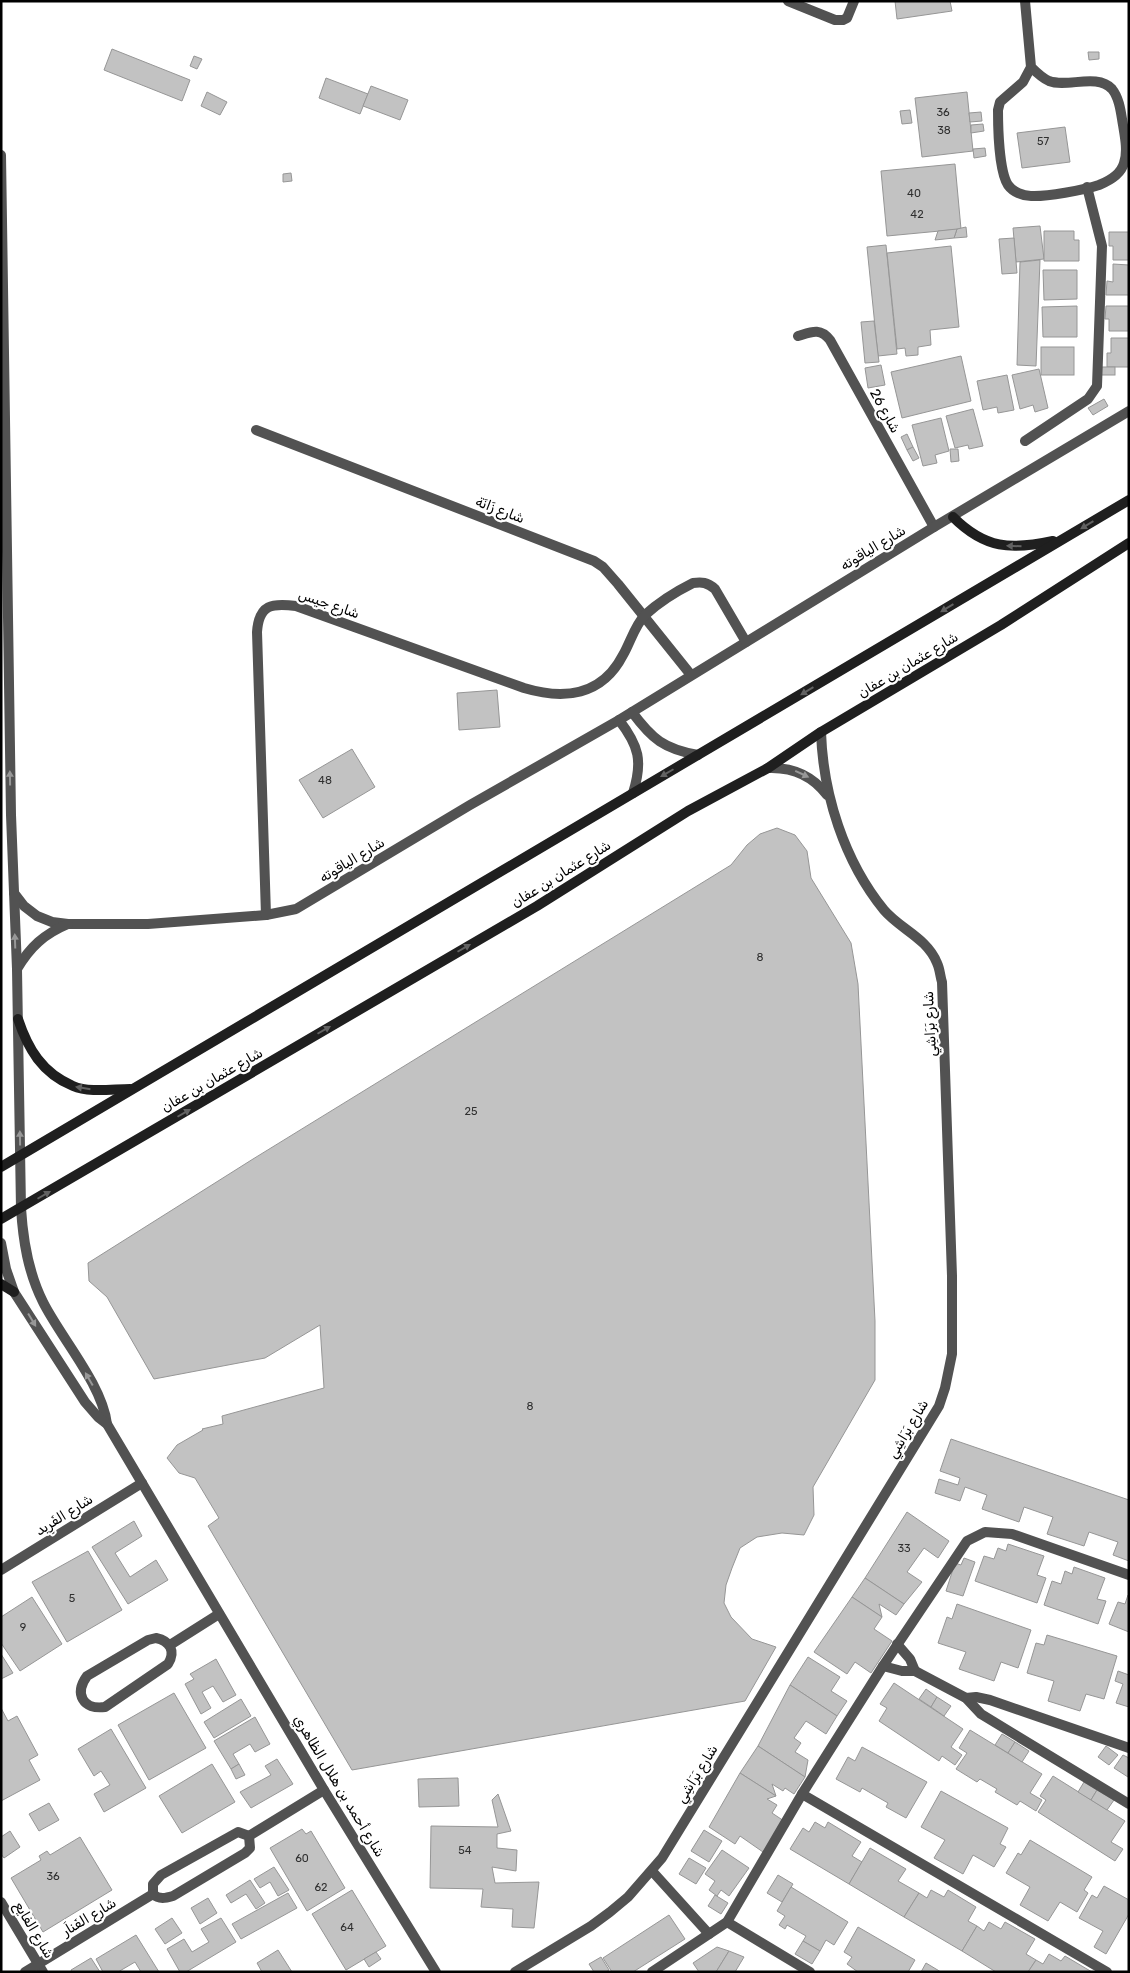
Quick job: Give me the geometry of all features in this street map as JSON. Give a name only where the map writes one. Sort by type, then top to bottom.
[{"type":"main road","points":[[1,1167],[1129,500]]},
{"type":"main road","points":[[953,517],[972,533],[995,544],[1015,547],[1062,540]]},
{"type":"main road","name":"شارع عثمان بن عفان","points":[[1,1219],[537,906],[688,810],[768,768],[821,732],[1001,625],[1129,543]]},
{"type":"main road","points":[[18,1019],[25,1040],[34,1056],[53,1073],[73,1086],[91,1089],[131,1089]]},
{"type":"main road","points":[[1,1284],[14,1292]]},
{"type":"street","points":[[788,1],[828,18],[843,20],[850,13],[854,1]]},
{"type":"street","points":[[1025,1],[1031,67],[1023,82],[1000,102],[998,110],[1003,174],[1012,189],[1029,196],[1042,196],[1098,185],[1109,180],[1119,172],[1124,163],[1125,140],[1119,103],[1114,92],[1109,86],[1100,83],[1059,83],[1049,81],[1031,67]]},
{"type":"street","points":[[1,155],[5,432]]},
{"type":"street","points":[[1025,441],[1088,399],[1097,386],[1102,246],[1087,187]]},
{"type":"street","name":"شارع 26","points":[[798,336],[817,331],[822,332],[830,340],[934,527]]},
{"type":"street","name":"شارع الياقوته","points":[[14,892],[24,906],[37,916],[52,922],[68,924],[148,924],[266,915],[285,912],[306,904],[470,805],[619,720],[934,527],[1129,411]]},
{"type":"street","points":[[1,417],[5,432]]},
{"type":"street","name":"شارع زَانَة","points":[[256,430],[594,561],[611,575],[691,675]]},
{"type":"street","name":"شارع أحمد بن هلال الظاهري","points":[[5,432],[21,1208],[23,1241],[35,1285],[103,1403],[107,1424],[324,1790],[436,1972]]},
{"type":"street","points":[[644,616],[686,587],[693,583],[702,582],[709,584],[715,589],[746,642]]},
{"type":"street","name":"شارع جيس","points":[[266,915],[257,632],[260,614],[267,607],[275,604],[296,606],[524,688],[540,693],[556,694],[572,694],[593,688],[609,675],[622,657],[644,616]]},
{"type":"street","points":[[632,712],[651,736],[664,746],[698,755]]},
{"type":"street","points":[[619,720],[635,744],[639,760],[638,777],[633,793]]},
{"type":"street","name":"شارع بَرَاشِي","points":[[515,1972],[591,1926],[610,1912],[628,1897],[662,1858],[820,1601],[855,1540],[939,1406],[949,1372],[952,1354],[952,1276],[942,982],[937,963],[928,948],[919,938],[898,925],[875,898],[852,859],[829,798],[821,732]]},
{"type":"street","name":"شارع بَرَاشِي","points":[[768,768],[796,771],[809,777],[820,786],[829,798]]},
{"type":"street","name":"شارع الياقوته","points":[[16,969],[38,941],[52,931],[68,924]]},
{"type":"street","name":"شارع أحمد بن هلال الظاهري","points":[[1,1243],[6,1269],[14,1292],[85,1402],[107,1424]]},
{"type":"street","name":"شارع الفَرِيد","points":[[1,1570],[142,1483]]},
{"type":"street","points":[[652,1972],[727,1922],[802,1794],[897,1644],[967,1541],[985,1532],[1012,1534],[1129,1576]]},
{"type":"street","points":[[170,1645],[220,1614]]},
{"type":"street","points":[[156,1638],[164,1640],[170,1645],[172,1658],[168,1664],[105,1707],[96,1708],[88,1706],[82,1699],[80,1691],[82,1683],[87,1676],[148,1640],[156,1638]]},
{"type":"street","points":[[897,1644],[910,1659],[916,1670],[966,1698],[981,1714],[1128,1802]]},
{"type":"street","points":[[883,1666],[902,1671],[916,1670]]},
{"type":"street","points":[[966,1698],[976,1697],[990,1700],[1129,1748]]},
{"type":"street","points":[[249,1836],[324,1790]]},
{"type":"street","points":[[802,1794],[1106,1972]]},
{"type":"street","points":[[238,1832],[249,1836],[250,1848],[245,1853],[173,1896],[157,1898],[154,1894],[153,1884],[161,1875],[231,1834],[238,1832]]},
{"type":"street","points":[[652,1871],[709,1934]]},
{"type":"street","name":"شارع الفَناَر","points":[[25,1972],[41,1968],[154,1894]]},
{"type":"street","name":"شارع الفايع","points":[[1,1902],[41,1968]]},
{"type":"street","points":[[727,1922],[810,1972]]},
{"type":"building","points":[[895,1],[950,1],[952,11],[897,19]]},
{"type":"building","points":[[112,49],[190,80],[182,101],[104,70]]},
{"type":"building","points":[[1088,52],[1099,52],[1099,59],[1089,60]]},
{"type":"building","points":[[194,56],[202,59],[197,69],[190,66]]},
{"type":"building","points":[[326,78],[368,94],[360,114],[319,98]]},
{"type":"building","points":[[371,86],[408,100],[400,120],[363,106]]},
{"type":"building","points":[[207,92],[227,102],[220,115],[201,106]]},
{"type":"building","points":[[967,92],[973,151],[922,157],[915,98]]},
{"type":"building","points":[[910,110],[912,123],[902,124],[900,111]]},
{"type":"building","points":[[981,112],[982,121],[970,122],[969,113]]},
{"type":"building","points":[[983,124],[984,131],[971,133],[971,125]]},
{"type":"building","points":[[1065,127],[1070,162],[1022,168],[1017,133]]},
{"type":"building","points":[[985,148],[986,156],[974,158],[973,149]]},
{"type":"building","points":[[955,164],[961,229],[887,236],[881,171]]},
{"type":"building","points":[[291,173],[292,181],[283,182],[283,174]]},
{"type":"building","points":[[1040,226],[1044,259],[1016,262],[1013,228]]},
{"type":"building","points":[[966,227],[967,237],[954,238],[957,229]]},
{"type":"building","points":[[957,229],[954,238],[935,240],[938,231]]},
{"type":"building","points":[[1044,231],[1074,231],[1074,240],[1079,240],[1079,261],[1044,261]]},
{"type":"building","points":[[1109,232],[1129,232],[1129,260],[1113,260],[1113,246],[1109,246]]},
{"type":"building","points":[[1014,238],[1017,273],[1002,274],[999,239]]},
{"type":"building","points":[[886,245],[897,354],[878,356],[867,247]]},
{"type":"building","points":[[951,246],[959,327],[930,330],[931,345],[918,347],[918,355],[906,356],[905,348],[897,349],[887,253]]},
{"type":"building","points":[[1040,260],[1036,366],[1017,365],[1020,262]]},
{"type":"building","points":[[1113,264],[1129,265],[1129,295],[1106,295],[1107,281],[1113,282]]},
{"type":"building","points":[[1043,270],[1077,270],[1077,299],[1044,300]]},
{"type":"building","points":[[1077,306],[1077,337],[1043,337],[1042,307]]},
{"type":"building","points":[[1106,306],[1129,306],[1129,331],[1109,331],[1109,319],[1105,319]]},
{"type":"building","points":[[874,321],[879,362],[865,363],[861,322]]},
{"type":"building","points":[[1111,338],[1129,338],[1129,367],[1107,367],[1107,353],[1111,353]]},
{"type":"building","points":[[1041,347],[1074,347],[1074,375],[1041,375]]},
{"type":"building","points":[[961,356],[971,401],[902,418],[891,372]]},
{"type":"building","points":[[881,365],[885,385],[868,388],[865,368]]},
{"type":"building","points":[[1101,367],[1115,367],[1115,375],[1101,375]]},
{"type":"building","points":[[1039,369],[1048,408],[1035,412],[1033,405],[1020,409],[1012,375]]},
{"type":"building","points":[[1007,375],[1014,410],[998,413],[997,407],[983,410],[977,381]]},
{"type":"building","points":[[1104,399],[1108,406],[1093,415],[1088,408]]},
{"type":"building","points":[[973,409],[983,446],[969,449],[968,445],[955,448],[946,416]]},
{"type":"building","points":[[941,418],[949,451],[935,455],[937,463],[923,466],[912,425]]},
{"type":"building","points":[[907,434],[913,447],[907,450],[901,437]]},
{"type":"building","points":[[913,447],[919,458],[913,461],[907,450]]},
{"type":"building","points":[[950,449],[958,449],[959,461],[951,462]]},
{"type":"building","points":[[497,690],[500,727],[459,730],[457,693]]},
{"type":"building","points":[[352,749],[375,787],[323,818],[299,780]]},
{"type":"building","points":[[777,828],[795,835],[807,851],[811,878],[851,943],[858,984],[875,1321],[875,1380],[813,1487],[814,1515],[804,1535],[782,1533],[757,1537],[740,1548],[732,1568],[726,1585],[724,1603],[731,1617],[752,1639],[776,1647],[745,1701],[352,1770],[208,1526],[219,1518],[195,1478],[179,1473],[167,1458],[177,1445],[202,1429],[223,1424],[222,1416],[324,1388],[320,1325],[265,1358],[154,1379],[107,1297],[89,1281],[88,1263],[253,1159],[731,865],[747,845],[760,834]]},
{"type":"building","points":[[951,1439],[1129,1500],[1129,1561],[1113,1555],[1118,1542],[1089,1532],[1084,1546],[1047,1534],[1053,1517],[1024,1507],[1019,1522],[982,1509],[987,1495],[965,1487],[960,1501],[935,1493],[939,1479],[958,1485],[960,1478],[940,1471]]},
{"type":"building","points":[[907,1512],[949,1541],[938,1558],[924,1548],[907,1572],[922,1582],[904,1604],[865,1578]]},
{"type":"building","points":[[134,1521],[142,1536],[115,1553],[130,1577],[156,1560],[168,1580],[128,1604],[92,1547]]},
{"type":"building","points":[[1008,1544],[1044,1556],[1037,1575],[1046,1578],[1037,1603],[975,1581],[984,1556],[994,1559],[998,1548],[1006,1551]]},
{"type":"building","points":[[88,1551],[122,1610],[67,1642],[32,1582]]},
{"type":"building","points":[[964,1558],[975,1562],[963,1596],[946,1591],[955,1563],[961,1565]]},
{"type":"building","points":[[1074,1567],[1105,1578],[1097,1599],[1106,1601],[1098,1624],[1044,1605],[1052,1581],[1061,1584],[1065,1571],[1072,1574]]},
{"type":"building","points":[[865,1578],[904,1604],[896,1615],[879,1604],[882,1617],[852,1597]]},
{"type":"building","points":[[1128,1595],[1129,1632],[1109,1624],[1118,1602],[1125,1604]]},
{"type":"building","points":[[32,1597],[62,1644],[20,1671],[1,1643],[1,1617]]},
{"type":"building","points":[[852,1597],[882,1617],[874,1629],[892,1641],[871,1673],[855,1662],[847,1674],[814,1652]]},
{"type":"building","points":[[957,1604],[1031,1630],[1018,1668],[1001,1662],[994,1681],[959,1669],[966,1652],[938,1643],[947,1617],[952,1619]]},
{"type":"building","points":[[1047,1635],[1117,1656],[1104,1699],[1086,1694],[1080,1711],[1048,1701],[1054,1681],[1027,1673],[1036,1643],[1044,1645]]},
{"type":"building","points":[[1,1654],[13,1673],[1,1679]]},
{"type":"building","points":[[808,1657],[840,1677],[831,1691],[847,1701],[837,1716],[790,1685]]},
{"type":"building","points":[[216,1659],[236,1695],[223,1702],[213,1686],[202,1692],[211,1708],[201,1714],[185,1684],[194,1679],[190,1674]]},
{"type":"building","points":[[1118,1671],[1129,1675],[1129,1707],[1116,1703],[1123,1684],[1115,1681]]},
{"type":"building","points":[[894,1683],[963,1729],[951,1747],[962,1755],[955,1765],[942,1756],[939,1761],[879,1721],[887,1708],[880,1704]]},
{"type":"building","points":[[790,1685],[837,1716],[826,1734],[806,1721],[794,1738],[801,1743],[795,1752],[808,1760],[805,1777],[758,1746]]},
{"type":"building","points":[[926,1689],[937,1697],[931,1707],[919,1699]]},
{"type":"building","points":[[174,1693],[206,1748],[149,1780],[118,1725]]},
{"type":"building","points":[[937,1697],[951,1706],[944,1716],[931,1707]]},
{"type":"building","points":[[241,1699],[251,1716],[214,1738],[204,1722]]},
{"type":"building","points":[[1,1708],[8,1721],[17,1716],[38,1755],[29,1760],[40,1780],[1,1801]]},
{"type":"building","points":[[255,1717],[270,1744],[255,1752],[250,1744],[233,1754],[239,1764],[231,1769],[214,1741]]},
{"type":"building","points":[[111,1729],[146,1788],[104,1812],[94,1794],[110,1785],[101,1771],[94,1776],[78,1749]]},
{"type":"building","points":[[970,1730],[1042,1774],[1030,1793],[1042,1800],[1036,1811],[1020,1801],[1017,1805],[995,1792],[997,1789],[980,1779],[977,1782],[956,1769],[967,1753],[959,1748]]},
{"type":"building","points":[[1002,1734],[1015,1742],[1008,1753],[995,1745]]},
{"type":"building","points":[[1015,1742],[1029,1751],[1022,1762],[1008,1753]]},
{"type":"building","points":[[758,1746],[805,1777],[794,1794],[785,1788],[783,1791],[772,1784],[776,1796],[740,1773]]},
{"type":"building","points":[[1106,1746],[1118,1755],[1109,1765],[1098,1757]]},
{"type":"building","points":[[862,1747],[927,1782],[906,1818],[886,1807],[888,1803],[862,1788],[860,1792],[836,1779],[848,1757],[855,1761]]},
{"type":"building","points":[[1123,1755],[1129,1758],[1128,1777],[1114,1768]]},
{"type":"building","points":[[277,1759],[293,1784],[251,1808],[240,1792],[271,1775],[265,1766]]},
{"type":"building","points":[[212,1764],[235,1802],[182,1833],[159,1796]]},
{"type":"building","points":[[239,1764],[245,1775],[236,1779],[231,1769]]},
{"type":"building","points":[[740,1773],[776,1796],[767,1799],[777,1805],[772,1813],[784,1821],[763,1852],[740,1836],[735,1844],[709,1827]]},
{"type":"building","points":[[1053,1776],[1125,1821],[1111,1842],[1123,1849],[1115,1861],[1038,1812],[1046,1800],[1040,1796]]},
{"type":"building","points":[[458,1778],[459,1806],[419,1807],[418,1779]]},
{"type":"building","points":[[1084,1782],[1097,1790],[1091,1800],[1078,1792]]},
{"type":"building","points":[[1097,1790],[1114,1800],[1107,1810],[1091,1800]]},
{"type":"building","points":[[941,1791],[1008,1828],[1000,1844],[1006,1847],[994,1867],[973,1855],[963,1874],[934,1858],[945,1840],[921,1827]]},
{"type":"building","points":[[498,1794],[511,1831],[497,1834],[497,1848],[517,1850],[516,1871],[492,1867],[495,1883],[539,1882],[534,1928],[512,1927],[513,1909],[481,1907],[483,1889],[430,1888],[431,1826],[498,1827],[492,1800]]},
{"type":"building","points":[[49,1803],[59,1820],[39,1831],[29,1814]]},
{"type":"building","points":[[815,1822],[825,1828],[828,1822],[861,1842],[852,1856],[862,1862],[849,1884],[790,1849],[803,1828],[809,1832]]},
{"type":"building","points":[[302,1829],[306,1834],[311,1831],[345,1888],[307,1911],[270,1848]]},
{"type":"building","points":[[704,1830],[722,1841],[709,1862],[691,1851]]},
{"type":"building","points":[[10,1831],[20,1847],[4,1858],[1,1854],[1,1837]]},
{"type":"building","points":[[80,1837],[112,1890],[43,1932],[11,1878],[41,1860],[39,1856],[47,1851],[50,1855]]},
{"type":"building","points":[[1030,1840],[1092,1877],[1084,1890],[1088,1893],[1077,1912],[1060,1902],[1048,1921],[1020,1905],[1030,1887],[1006,1873],[1018,1853],[1021,1855]]},
{"type":"building","points":[[870,1848],[906,1869],[898,1881],[919,1893],[904,1917],[849,1884]]},
{"type":"building","points":[[722,1850],[749,1868],[729,1896],[721,1890],[717,1896],[709,1890],[715,1881],[705,1874]]},
{"type":"building","points":[[689,1858],[706,1868],[696,1884],[679,1874]]},
{"type":"building","points":[[274,1867],[289,1890],[278,1896],[270,1882],[260,1888],[254,1879]]},
{"type":"building","points":[[778,1875],[793,1884],[782,1902],[767,1893]]},
{"type":"building","points":[[250,1880],[265,1903],[256,1909],[246,1894],[231,1903],[226,1895]]},
{"type":"building","points":[[1104,1886],[1129,1900],[1129,1914],[1106,1954],[1094,1947],[1103,1931],[1079,1918],[1092,1895],[1097,1898]]},
{"type":"building","points":[[791,1887],[848,1922],[834,1945],[826,1940],[820,1951],[803,1941],[806,1936],[787,1925],[785,1929],[779,1925],[785,1916],[777,1911]]},
{"type":"building","points":[[352,1890],[386,1946],[346,1970],[312,1914]]},
{"type":"building","points":[[931,1890],[944,1897],[948,1890],[976,1907],[968,1921],[977,1926],[962,1951],[904,1917],[919,1893],[927,1898]]},
{"type":"building","points":[[288,1893],[297,1908],[241,1939],[232,1924]]},
{"type":"building","points":[[715,1895],[728,1903],[721,1914],[708,1906]]},
{"type":"building","points":[[208,1898],[217,1913],[200,1924],[191,1908]]},
{"type":"building","points":[[669,1915],[685,1939],[633,1972],[612,1972],[603,1958]]},
{"type":"building","points":[[172,1918],[182,1933],[165,1944],[155,1929]]},
{"type":"building","points":[[221,1918],[236,1942],[186,1972],[180,1972],[167,1949],[184,1939],[192,1952],[209,1942],[201,1929]]},
{"type":"building","points":[[989,1922],[1001,1929],[1005,1922],[1035,1939],[1026,1954],[1036,1960],[1028,1972],[996,1972],[962,1951],[977,1926],[984,1931]]},
{"type":"building","points":[[858,1927],[915,1960],[908,1972],[858,1972],[847,1964],[852,1957],[844,1952]]},
{"type":"building","points":[[136,1935],[159,1972],[141,1972],[135,1962],[118,1972],[103,1972],[96,1959]]},
{"type":"building","points":[[803,1941],[820,1951],[812,1964],[795,1954]]},
{"type":"building","points":[[717,1947],[729,1951],[716,1972],[699,1972],[693,1963]]},
{"type":"building","points":[[278,1950],[292,1972],[262,1972],[257,1963]]},
{"type":"building","points":[[729,1951],[744,1957],[735,1972],[716,1972]]},
{"type":"building","points":[[376,1952],[381,1959],[369,1967],[364,1959]]},
{"type":"building","points":[[1049,1954],[1061,1961],[1065,1956],[1092,1972],[1028,1972],[1036,1960],[1043,1964]]},
{"type":"building","points":[[601,1957],[609,1970],[606,1972],[594,1972],[589,1964]]},
{"type":"building","points":[[91,1958],[100,1972],[72,1972],[71,1970]]},
{"type":"building","points":[[926,1963],[941,1972],[921,1972]]}]
